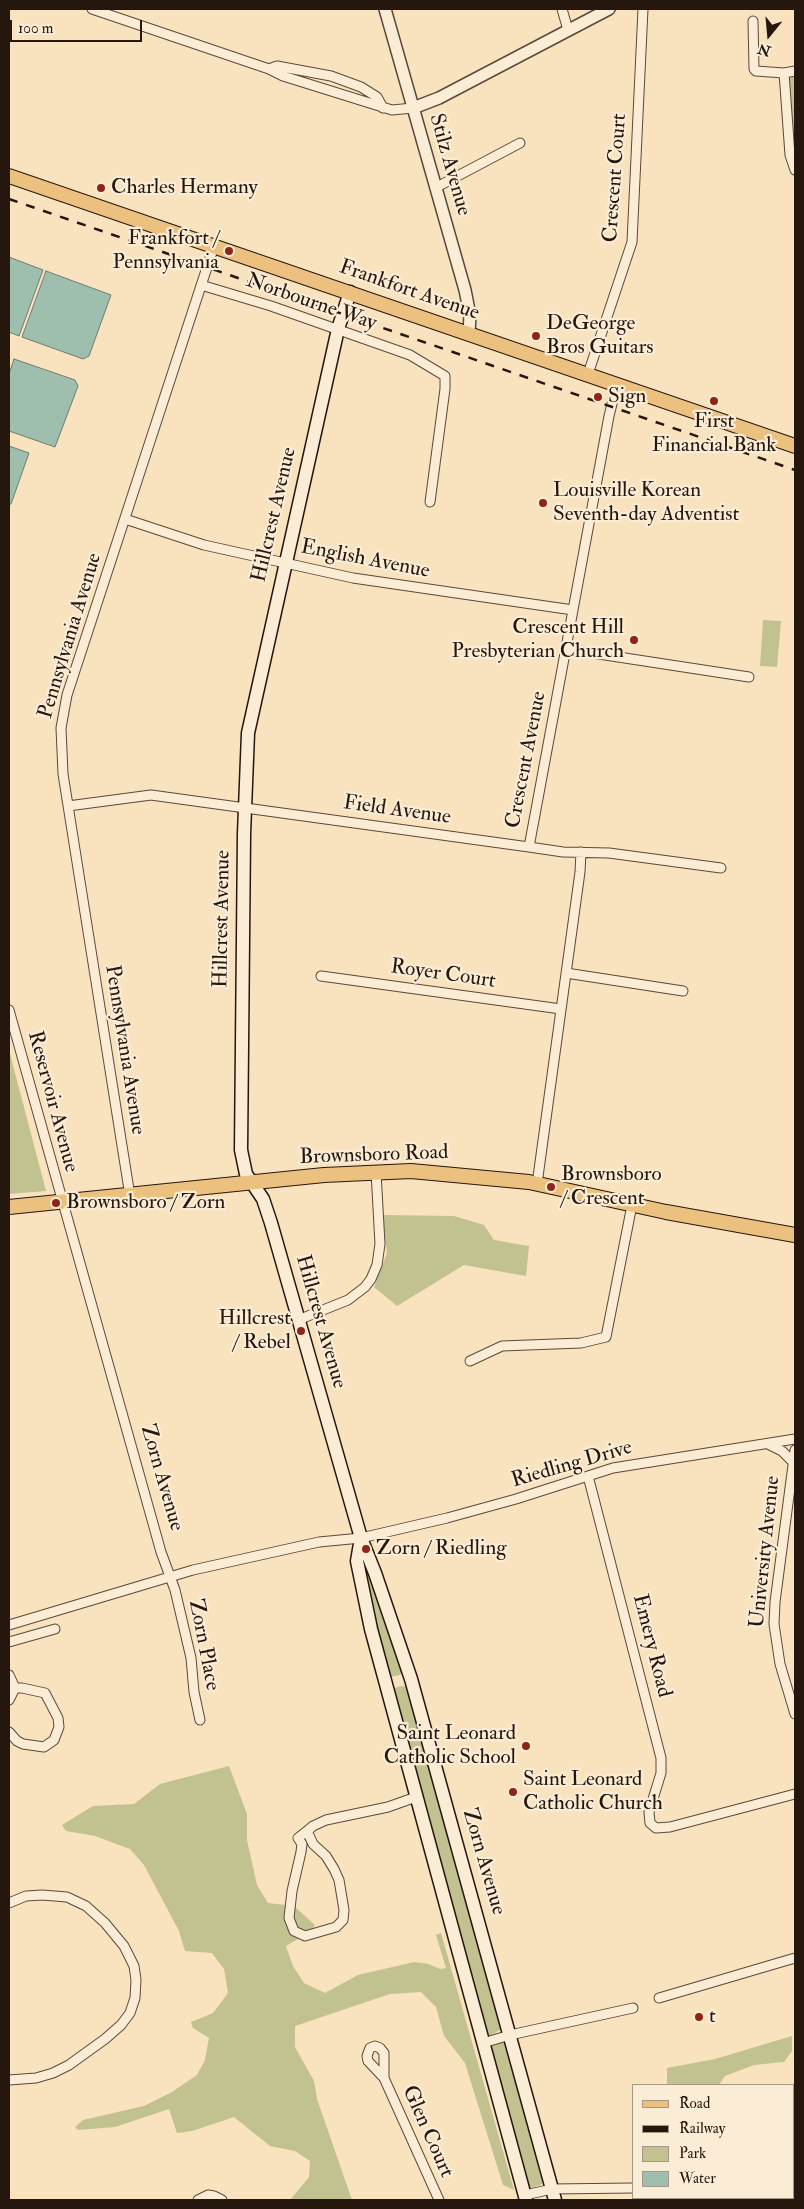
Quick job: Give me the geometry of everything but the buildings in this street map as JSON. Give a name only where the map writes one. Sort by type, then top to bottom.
[{"type":"main road","name":"Frankfort Avenue","points":[[9,176],[795,446]]},
{"type":"main road","name":"Hillcrest Avenue","points":[[350,292],[338,329],[249,725],[245,766],[241,1150],[243,1165],[262,1199],[271,1223],[361,1538]]},
{"type":"main road","name":"Brownsboro Road","points":[[9,1207],[376,1172],[434,1172],[537,1184],[632,1205],[795,1236]]},
{"type":"main road","points":[[361,1538],[357,1561],[371,1629],[526,2198]]},
{"type":"main road","name":"Zorn Avenue","points":[[361,1538],[376,1573],[411,1679],[553,2194]]},
{"type":"street","points":[[92,9],[270,69],[283,76],[392,110],[414,108],[439,98],[609,9]]},
{"type":"street","name":"Stilz Avenue","points":[[385,9],[470,310],[469,333]]},
{"type":"street","points":[[562,9],[568,30]]},
{"type":"street","name":"Crescent Court","points":[[588,374],[632,242],[642,9]]},
{"type":"street","points":[[753,20],[754,69],[756,71],[784,73],[795,70]]},
{"type":"street","points":[[270,69],[277,66],[331,76],[361,87],[377,97],[383,108]]},
{"type":"street","points":[[784,73],[790,155],[795,170]]},
{"type":"street","points":[[436,188],[520,143]]},
{"type":"street","name":"Pennsylvania Avenue","points":[[130,1196],[60,748],[64,709],[214,246]]},
{"type":"street","name":"Norbourne Way","points":[[201,285],[338,329],[410,355],[441,372],[446,378],[430,502]]},
{"type":"street","name":"Crescent Avenue","points":[[529,848],[609,416],[617,384]]},
{"type":"street","name":"English Avenue","points":[[125,519],[204,545],[379,583],[573,610]]},
{"type":"street","points":[[566,650],[749,677]]},
{"type":"street","name":"Field Avenue","points":[[68,806],[151,795],[529,848],[609,853],[721,868]]},
{"type":"street","points":[[537,1184],[580,872],[581,852]]},
{"type":"street","points":[[566,973],[683,991]]},
{"type":"street","name":"Royer Court","points":[[321,976],[561,1009]]},
{"type":"street","name":"Reservoir Avenue","points":[[9,1010],[63,1202]]},
{"type":"street","points":[[298,1320],[348,1300],[365,1287],[371,1279],[377,1265],[380,1244],[376,1172]]},
{"type":"street","name":"Zorn Avenue","points":[[63,1202],[168,1577]]},
{"type":"street","points":[[470,1361],[502,1346],[581,1343],[606,1337],[632,1205]]},
{"type":"street","name":"Riedling Drive","points":[[361,1538],[447,1518],[621,1466],[795,1438]]},
{"type":"street","points":[[767,1444],[782,1451],[793,1462]]},
{"type":"street","name":"University Avenue","points":[[795,1450],[774,1624],[780,1664],[795,1714]]},
{"type":"street","name":"Emery Road","points":[[588,1476],[661,1758],[661,1773],[648,1818],[652,1825],[661,1828],[670,1827],[795,1794]]},
{"type":"street","points":[[9,1624],[168,1577],[319,1542],[361,1538]]},
{"type":"street","name":"Zorn Place","points":[[168,1577],[175,1590],[188,1645],[194,1692],[200,1720]]},
{"type":"street","points":[[9,1642],[56,1629]]},
{"type":"street","points":[[9,1675],[16,1688]]},
{"type":"street","points":[[9,1700],[16,1688]]},
{"type":"street","points":[[9,1732],[17,1741],[24,1744],[44,1746],[54,1740],[59,1727],[58,1718],[45,1694],[16,1688]]},
{"type":"street","points":[[307,1831],[313,1844],[326,1856],[334,1869],[339,1880],[344,1910],[343,1920],[336,1928],[305,1936],[294,1931],[289,1918],[292,1892],[302,1844],[298,1838],[307,1831],[326,1820],[388,1807],[416,1797]]},
{"type":"street","points":[[9,1903],[26,1896],[42,1895],[68,1897],[86,1906],[124,1946],[134,1966],[136,1980],[135,1998],[130,2012],[121,2025],[105,2040],[70,2065],[53,2073],[36,2078],[9,2080]]},
{"type":"street","points":[[660,1998],[795,1958]]},
{"type":"street","points":[[483,2043],[510,2035],[633,2008]]},
{"type":"street","name":"Glen Court","points":[[384,2078],[439,2200]]},
{"type":"street","points":[[526,2198],[632,2188]]},
{"type":"street","points":[[198,2200],[208,2195],[222,2200]]},
{"type":"green space","points":[[795,71],[795,162],[784,73]]},
{"type":"green space","points":[[763,620],[781,621],[777,667],[760,666]]},
{"type":"green space","points":[[9,1050],[46,1191],[9,1194]]},
{"type":"green space","points":[[382,1215],[454,1216],[484,1225],[494,1240],[529,1246],[526,1276],[464,1265],[397,1306],[374,1287],[387,1253]]},
{"type":"green space","points":[[362,1556],[364,1557],[403,1671],[400,1675],[390,1677],[374,1623]]},
{"type":"green space","points":[[401,1686],[408,1687],[502,2029],[491,2035],[487,2035],[393,1692],[395,1688]]},
{"type":"green space","points":[[229,1766],[247,1814],[247,1840],[257,1885],[268,1903],[294,1906],[315,1925],[310,1932],[286,1946],[293,1966],[304,1983],[325,1993],[358,1975],[414,1962],[428,1964],[440,1969],[446,1968],[436,1935],[441,1933],[514,2190],[503,2185],[465,2063],[444,2036],[436,2007],[421,1992],[390,1994],[295,2026],[295,2047],[314,2081],[317,2099],[352,2200],[290,2200],[309,2177],[310,2161],[295,2151],[270,2146],[234,2117],[192,2131],[177,2133],[169,2109],[115,2127],[78,2130],[75,2127],[83,2120],[144,2106],[172,2092],[197,2075],[205,2060],[209,2038],[193,2028],[191,2022],[213,2013],[228,1993],[224,1969],[212,1953],[185,1951],[179,1931],[144,1865],[130,1849],[95,1836],[66,1831],[62,1825],[93,1806],[134,1804],[160,1784]]},
{"type":"green space","points":[[792,2036],[792,2051],[784,2062],[754,2065],[725,2076],[720,2084],[667,2084],[667,2068],[715,2059]]},
{"type":"green space","points":[[501,2042],[507,2045],[544,2180],[541,2185],[530,2188],[528,2187],[491,2048],[492,2045]]},
{"type":"water","points":[[9,257],[43,270],[19,336],[9,332]]},
{"type":"water","points":[[46,271],[111,295],[89,356],[83,359],[22,337]]},
{"type":"water","points":[[14,359],[75,380],[78,386],[55,447],[9,431],[9,374]]},
{"type":"water","points":[[9,446],[29,453],[11,504],[9,505]]},
{"type":"railway","points":[[9,199],[795,470]]},
{"type":"place","name":"Charles Hermany","points":[[101,188]]},
{"type":"place","name":"Frankfort / Pennsylvania","points":[[229,251]]},
{"type":"place","name":"DeGeorge Bros Guitars","points":[[536,336]]},
{"type":"place","name":"Sign","points":[[598,397]]},
{"type":"place","name":"First Financial Bank","points":[[714,401]]},
{"type":"place","name":"Louisville Korean Seventh-day Adventist","points":[[543,503]]},
{"type":"place","name":"Crescent Hill Presbyterian Church","points":[[634,640]]},
{"type":"place","name":"Brownsboro / Crescent","points":[[551,1187]]},
{"type":"place","name":"Brownsboro / Zorn","points":[[56,1203]]},
{"type":"place","name":"Hillcrest / Rebel","points":[[301,1331]]},
{"type":"place","name":"Zorn / Riedling","points":[[366,1549]]},
{"type":"place","name":"Saint Leonard Catholic School","points":[[526,1746]]},
{"type":"place","name":"Saint Leonard Catholic Church","points":[[513,1792]]},
{"type":"place","name":"t","points":[[699,2017]]}]
